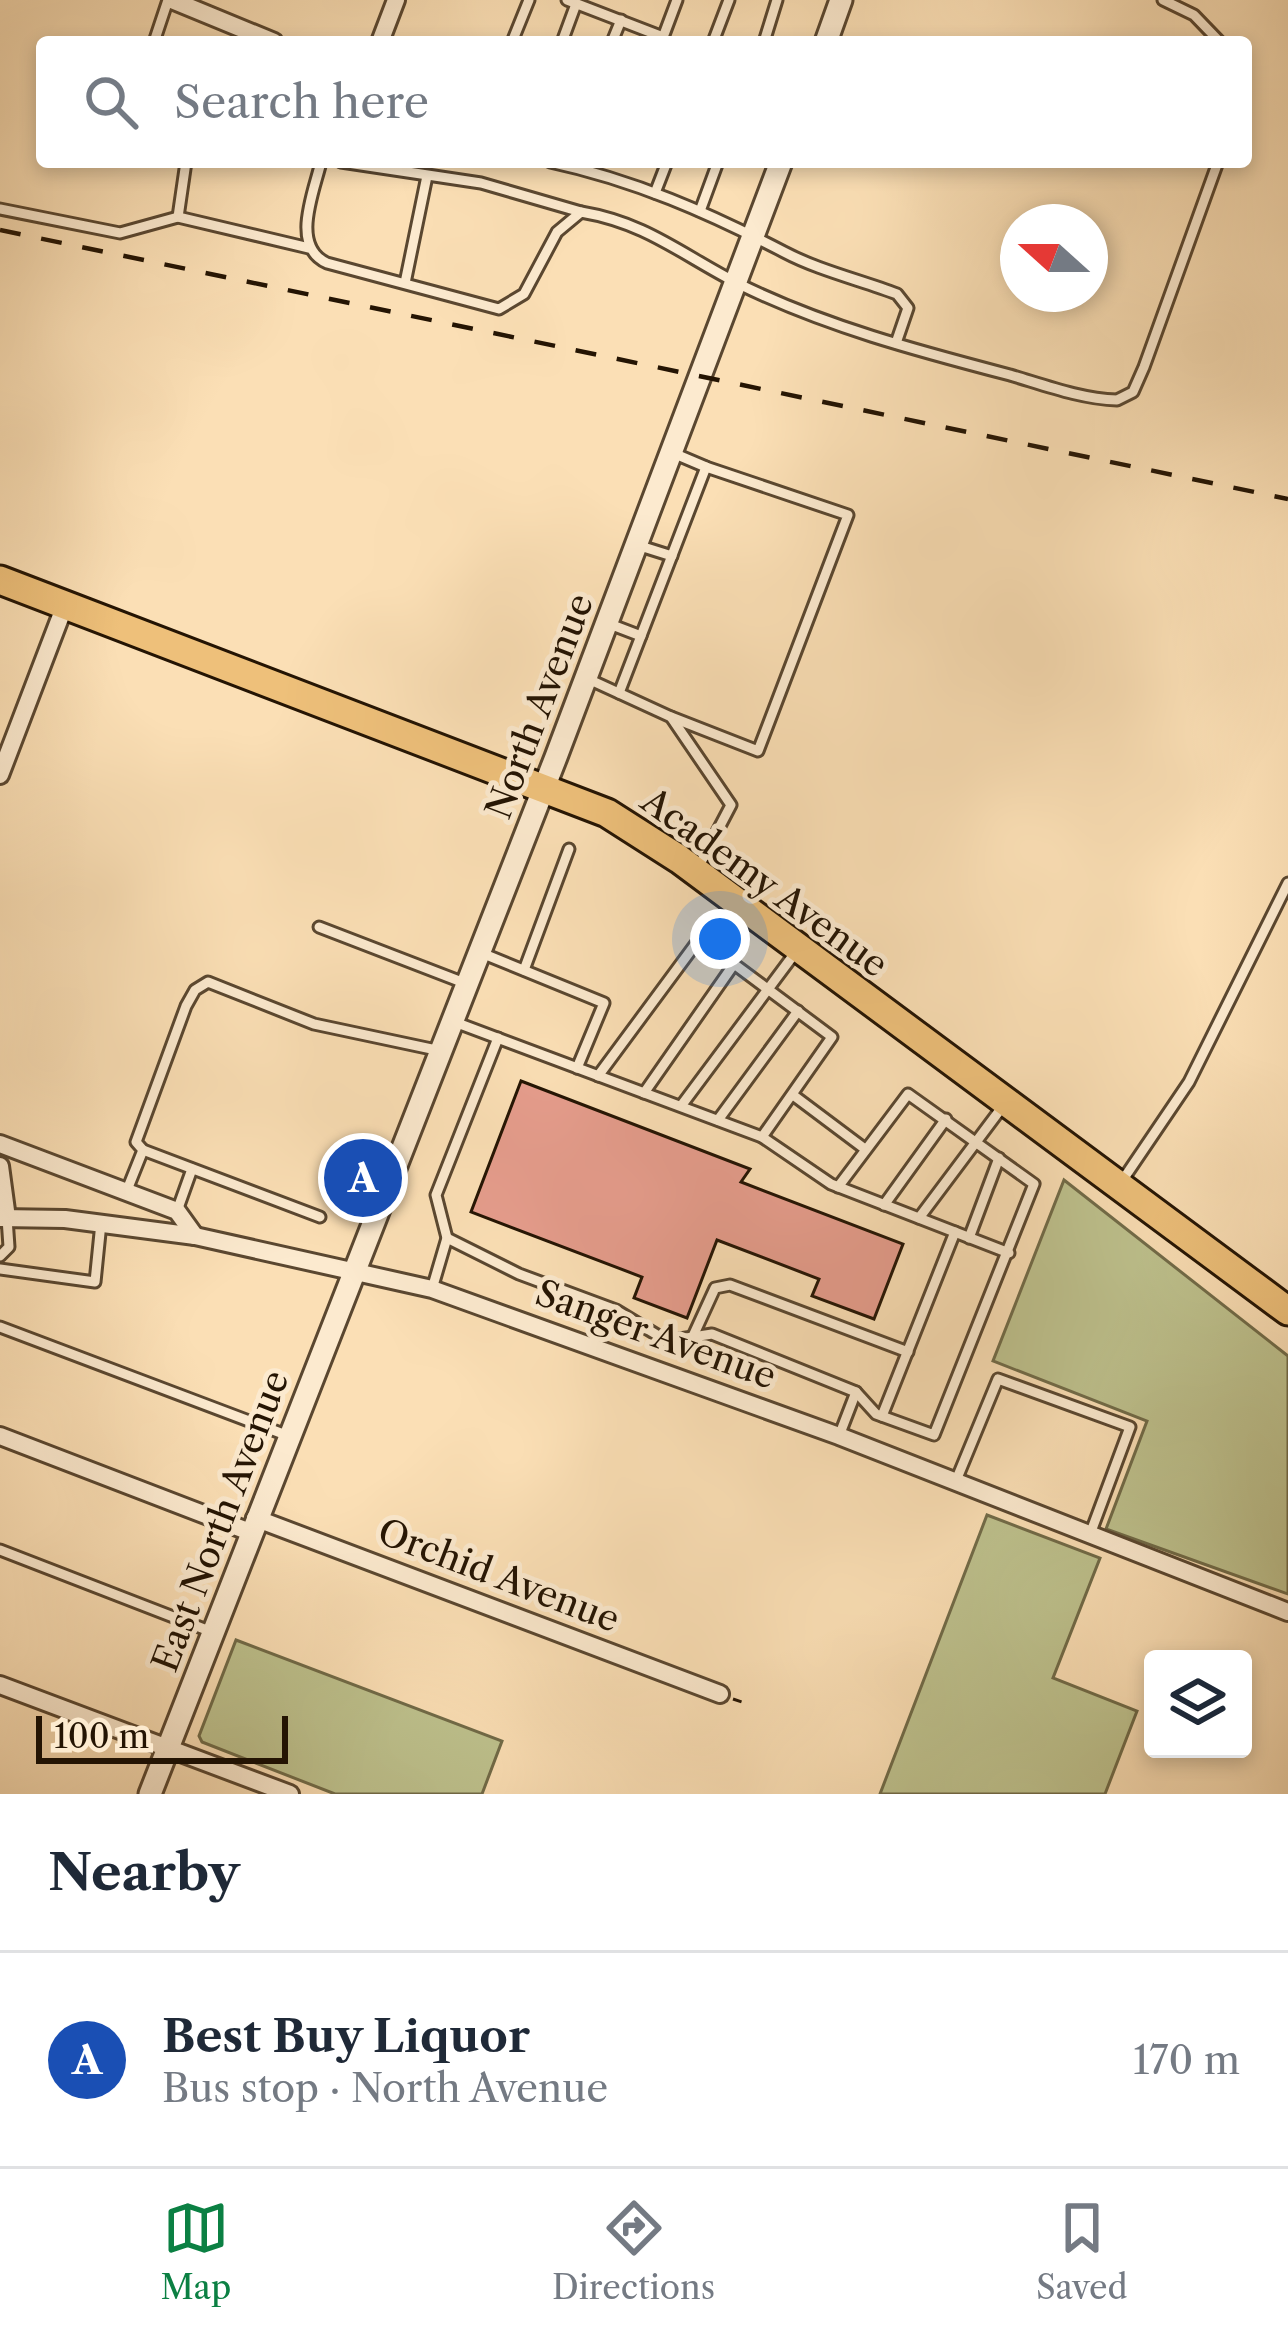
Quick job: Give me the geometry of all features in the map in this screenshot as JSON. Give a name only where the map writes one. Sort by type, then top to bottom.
[{"type":"main road","name":"Academy Avenue","points":[[0,580],[545,785],[607,813],[696,872],[1288,1311]]},
{"type":"street","points":[[170,0],[259,36]]},
{"type":"street","points":[[382,36],[396,0]]},
{"type":"street","points":[[828,36],[841,0]]},
{"type":"street","name":"North Avenue","points":[[356,1273],[779,168]]},
{"type":"street","points":[[0,775],[9,725],[65,605]]},
{"type":"street","points":[[0,1144],[177,1211],[195,1236]]},
{"type":"street","points":[[0,1166],[4,1218]]},
{"type":"street","name":"Sanger Avenue","points":[[4,1218],[101,1222],[195,1236],[432,1289],[839,1436],[1288,1612]]},
{"type":"street","name":"East North Avenue","points":[[150,1794],[286,1436],[356,1273]]},
{"type":"street","name":"Orchid Avenue","points":[[0,1436],[721,1694]]},
{"type":"street","points":[[0,1685],[290,1794]]},
{"type":"lane","points":[[156,36],[170,0]]},
{"type":"lane","points":[[514,36],[529,0]]},
{"type":"lane","points":[[663,36],[677,0]]},
{"type":"lane","points":[[715,36],[729,0]]},
{"type":"lane","points":[[766,36],[777,0]]},
{"type":"lane","points":[[1163,0],[1194,15],[1214,36]]},
{"type":"lane","points":[[564,36],[572,2],[656,36]]},
{"type":"lane","points":[[614,36],[621,20]]},
{"type":"lane","points":[[178,217],[185,168]]},
{"type":"lane","points":[[309,248],[306,231],[320,168]]},
{"type":"lane","points":[[378,168],[481,183],[613,218],[669,240],[737,283],[819,318],[1097,400],[1117,400],[1133,392],[1216,168]]},
{"type":"lane","points":[[582,168],[611,175],[755,233],[784,252],[905,299],[908,308],[896,343]]},
{"type":"lane","points":[[611,175],[614,168]]},
{"type":"lane","points":[[655,193],[665,168]]},
{"type":"lane","points":[[700,211],[716,168]]},
{"type":"lane","points":[[405,283],[427,176]]},
{"type":"lane","points":[[0,209],[120,233],[178,217],[309,248],[327,262],[500,309],[513,304],[557,232],[581,212]]},
{"type":"lane","points":[[586,678],[758,751],[848,515],[673,453]]},
{"type":"lane","points":[[619,693],[706,467]]},
{"type":"lane","points":[[637,545],[672,556]]},
{"type":"lane","points":[[607,623],[641,636]]},
{"type":"lane","points":[[671,717],[731,806],[696,872]]},
{"type":"lane","points":[[524,970],[569,849]]},
{"type":"lane","points":[[1118,1186],[1189,1082],[1288,883]]},
{"type":"lane","points":[[319,927],[467,984]]},
{"type":"lane","points":[[598,1076],[700,938],[832,1037],[762,1137]]},
{"type":"lane","points":[[681,1106],[798,949]]},
{"type":"lane","points":[[479,952],[604,1003],[577,1068]]},
{"type":"lane","points":[[644,1093],[734,964]]},
{"type":"lane","points":[[320,1216],[143,1150],[136,1142],[143,1113],[195,989],[208,982],[314,1024],[440,1051]]},
{"type":"lane","points":[[718,1120],[798,1011]]},
{"type":"lane","points":[[452,1021],[762,1137],[838,1187],[1009,1253]]},
{"type":"lane","points":[[432,1289],[447,1238],[436,1195],[498,1038]]},
{"type":"lane","points":[[447,1238],[519,1274],[616,1310],[667,1341],[712,1334],[856,1392],[882,1416],[931,1436],[939,1431],[1034,1184],[908,1094],[838,1187]]},
{"type":"lane","points":[[793,1095],[865,1149]]},
{"type":"lane","points":[[919,1218],[1006,1102]]},
{"type":"lane","points":[[884,1205],[946,1119]]},
{"type":"lane","points":[[127,1190],[143,1150]]},
{"type":"lane","points":[[969,1238],[999,1158]]},
{"type":"lane","points":[[177,1211],[192,1168]]},
{"type":"lane","points":[[0,1256],[9,1247],[4,1218]]},
{"type":"lane","points":[[0,1269],[95,1282],[101,1222]]},
{"type":"lane","points":[[882,1416],[955,1232]]},
{"type":"lane","points":[[694,1336],[715,1288],[730,1285],[908,1352]]},
{"type":"lane","points":[[0,1327],[286,1436]]},
{"type":"lane","points":[[656,1367],[667,1341]]},
{"type":"lane","points":[[955,1483],[998,1379],[1130,1427],[1089,1537]]},
{"type":"lane","points":[[839,1436],[856,1392]]},
{"type":"lane","points":[[0,1550],[212,1632]]},
{"type":"green space","points":[[1064,1180],[1288,1356],[1288,1594],[1106,1529],[1147,1421],[993,1361]]},
{"type":"green space","points":[[987,1515],[1100,1558],[1053,1678],[1137,1711],[1105,1794],[880,1794]]},
{"type":"green space","points":[[236,1640],[502,1741],[482,1794],[335,1794],[202,1742],[199,1736]]},
{"type":"building","points":[[521,1081],[750,1169],[741,1182],[903,1244],[874,1319],[812,1296],[819,1279],[717,1240],[687,1318],[634,1298],[642,1277],[471,1212]]},
{"type":"railway","points":[[0,230],[1288,499]]},
{"type":"place","name":"Best Buy Liquor","points":[[363,1178]]}]
